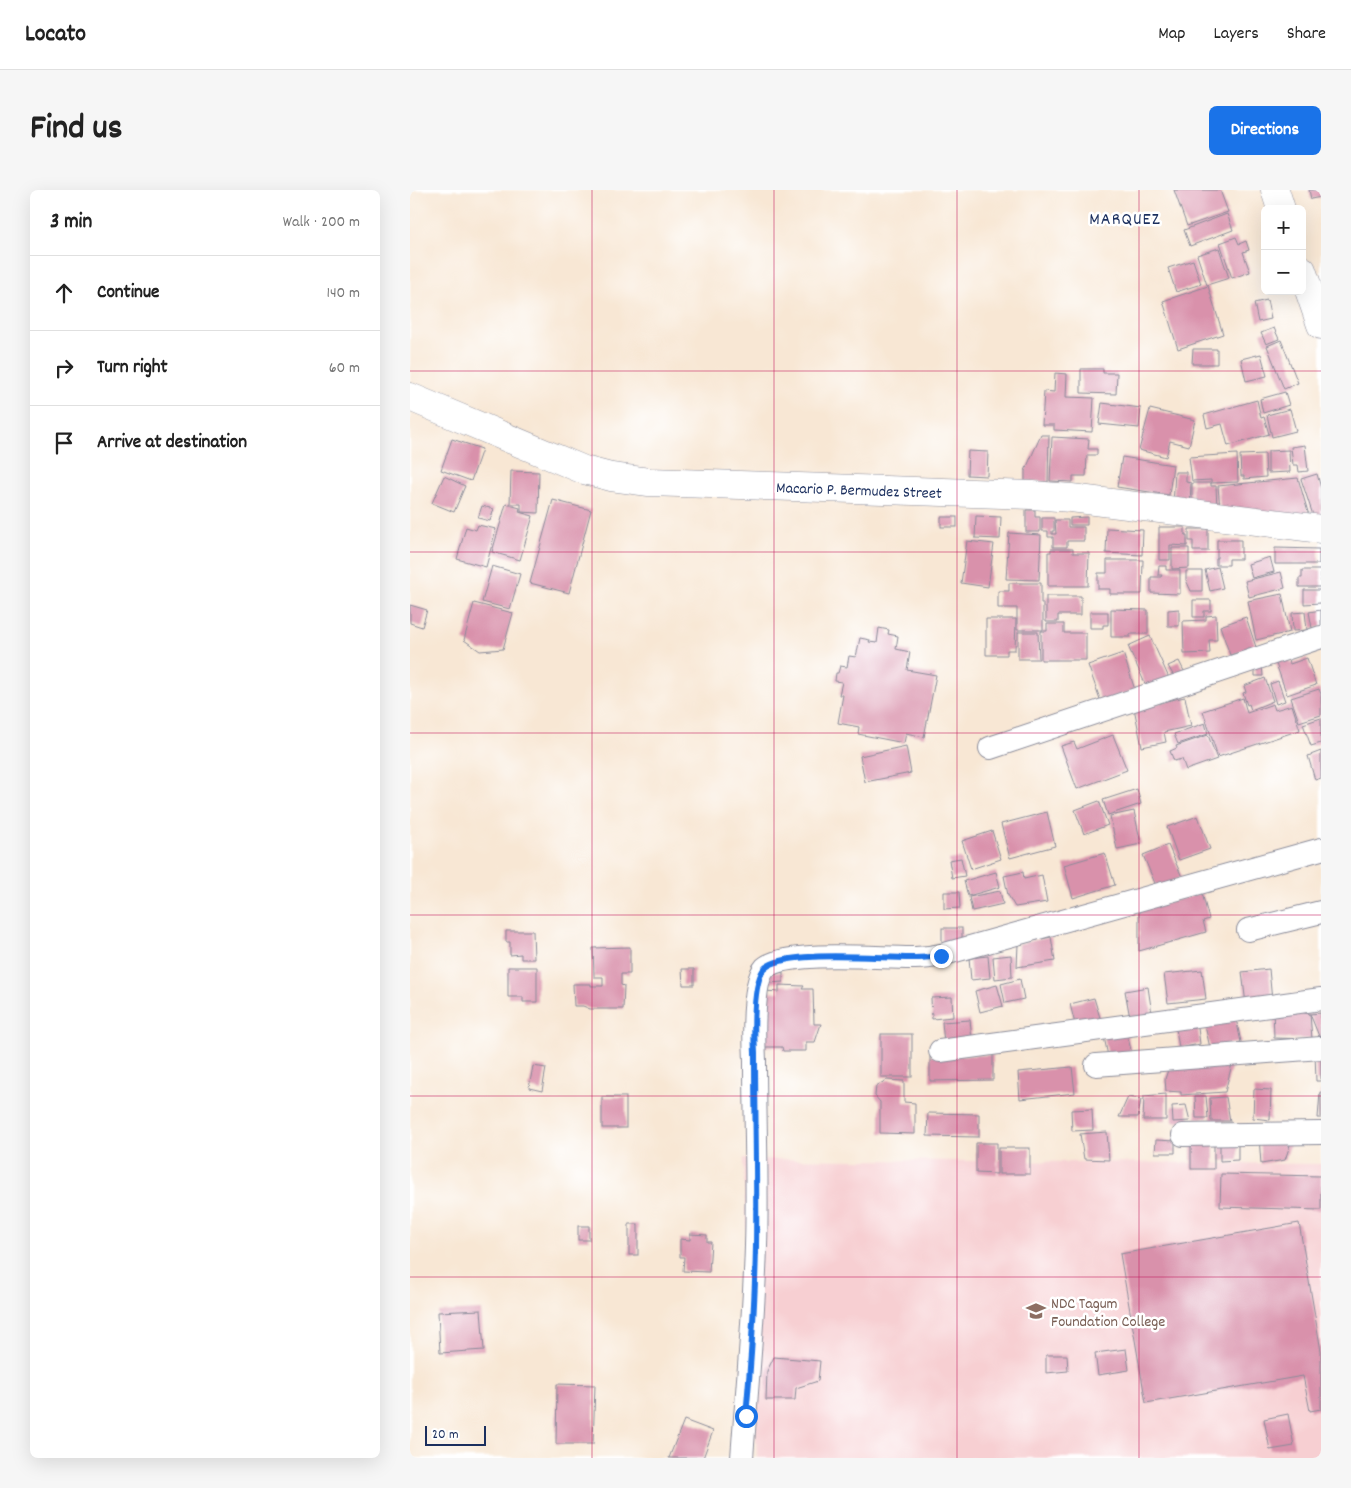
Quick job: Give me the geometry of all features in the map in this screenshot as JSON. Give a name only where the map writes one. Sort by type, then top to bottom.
[{"type":"main road","points":[[1275,190],[1280,205]]},
{"type":"main road","points":[[1306,282],[1321,325]]},
{"type":"main road","name":"Macario P. Bermudez Street","points":[[410,397],[584,470],[611,477],[649,482],[1032,495],[1321,529]]},
{"type":"street","points":[[990,748],[1321,637]]},
{"type":"street","points":[[742,1458],[750,1365],[756,1254],[754,1041],[756,997],[759,981],[764,969],[774,962],[808,957],[916,958],[941,956],[1321,849]]},
{"type":"street","points":[[1248,930],[1321,912]]},
{"type":"street","points":[[940,1051],[1321,999]]},
{"type":"street","points":[[1096,1065],[1321,1048]]},
{"type":"street","points":[[1183,1135],[1321,1133]]},
{"type":"shaded area","name":"NDC Tagum Foundation College","points":[[743,1159],[1321,1164],[1321,1458],[757,1458]]},
{"type":"building","points":[[1174,190],[1220,190],[1228,212],[1187,226]]},
{"type":"building","points":[[1309,190],[1321,190],[1321,197],[1311,199]]},
{"type":"building","points":[[1227,214],[1233,230],[1190,246],[1184,230]]},
{"type":"building","points":[[1236,237],[1239,244],[1246,241],[1249,250],[1243,252],[1250,272],[1232,278],[1220,243]]},
{"type":"building","points":[[1219,248],[1229,278],[1207,285],[1197,255]]},
{"type":"building","points":[[1193,260],[1201,284],[1176,292],[1168,268]]},
{"type":"building","points":[[1208,286],[1223,334],[1178,349],[1163,301]]},
{"type":"building","points":[[1267,300],[1271,319],[1258,322],[1254,303]]},
{"type":"building","points":[[1274,328],[1279,339],[1266,344],[1261,333]]},
{"type":"building","points":[[1281,340],[1298,383],[1284,389],[1267,346]]},
{"type":"building","points":[[1193,349],[1217,349],[1217,364],[1192,364]]},
{"type":"building","points":[[1261,354],[1267,376],[1246,381],[1241,359]]},
{"type":"building","points":[[1081,369],[1103,369],[1103,373],[1117,373],[1116,394],[1081,393]]},
{"type":"building","points":[[1055,373],[1067,374],[1066,397],[1094,398],[1092,432],[1054,430],[1054,425],[1042,425],[1044,391],[1054,392]]},
{"type":"building","points":[[1285,392],[1289,405],[1263,413],[1260,399]]},
{"type":"building","points":[[1257,400],[1261,418],[1264,417],[1269,434],[1228,446],[1222,424],[1207,428],[1204,415]]},
{"type":"building","points":[[1102,403],[1141,408],[1139,428],[1099,424]]},
{"type":"building","points":[[1150,409],[1195,420],[1189,446],[1170,441],[1166,457],[1139,450]]},
{"type":"building","points":[[1290,409],[1296,431],[1272,437],[1267,415]]},
{"type":"building","points":[[1041,435],[1049,435],[1048,482],[1025,481],[1025,471]]},
{"type":"building","points":[[1052,437],[1089,439],[1088,449],[1097,449],[1097,455],[1087,455],[1086,476],[1073,476],[1073,482],[1050,481]]},
{"type":"building","points":[[452,439],[482,449],[471,481],[441,470]]},
{"type":"building","points":[[1305,445],[1308,471],[1299,472],[1298,465],[1293,465],[1291,447]]},
{"type":"building","points":[[1289,450],[1290,472],[1268,473],[1268,451]]},
{"type":"building","points":[[968,451],[988,452],[987,476],[967,475]]},
{"type":"building","points":[[1237,454],[1238,482],[1211,483],[1211,480],[1192,481],[1189,457]]},
{"type":"building","points":[[1265,454],[1266,477],[1244,479],[1244,476],[1241,476],[1240,455]]},
{"type":"building","points":[[1122,457],[1173,465],[1169,495],[1117,487]]},
{"type":"building","points":[[511,471],[539,472],[538,513],[521,512],[521,504],[510,504]]},
{"type":"building","points":[[1175,472],[1186,472],[1186,482],[1191,483],[1190,506],[1173,505]]},
{"type":"building","points":[[1317,474],[1321,488],[1321,520],[1315,521],[1301,479]]},
{"type":"building","points":[[444,476],[465,486],[454,512],[432,503]]},
{"type":"building","points":[[1298,478],[1310,519],[1220,509],[1218,486]]},
{"type":"building","points":[[1192,483],[1211,483],[1211,486],[1216,486],[1217,508],[1192,509]]},
{"type":"building","points":[[553,500],[591,510],[569,593],[530,583]]},
{"type":"building","points":[[506,504],[520,508],[519,512],[533,516],[520,560],[492,552]]},
{"type":"building","points":[[482,506],[494,509],[490,521],[478,518]]},
{"type":"building","points":[[1026,510],[1035,510],[1035,517],[1040,517],[1040,532],[1026,532]]},
{"type":"building","points":[[976,516],[1001,517],[1000,539],[975,538]]},
{"type":"building","points":[[941,517],[957,517],[957,527],[941,527]]},
{"type":"building","points":[[1087,517],[1087,525],[1070,525],[1070,518]]},
{"type":"building","points":[[1042,518],[1054,518],[1054,531],[1052,531],[1052,534],[1056,534],[1055,520],[1068,520],[1068,527],[1084,527],[1084,541],[1067,541],[1067,547],[1053,547],[1053,537],[1048,537],[1048,531],[1042,531]]},
{"type":"building","points":[[478,525],[496,529],[486,567],[457,559],[466,527],[476,530]]},
{"type":"building","points":[[1159,527],[1185,527],[1187,546],[1170,545],[1170,560],[1159,560]]},
{"type":"building","points":[[1107,528],[1143,530],[1142,555],[1106,553]]},
{"type":"building","points":[[1189,529],[1208,529],[1208,551],[1193,551],[1193,541],[1189,541]]},
{"type":"building","points":[[1009,533],[1041,535],[1039,580],[1006,579]]},
{"type":"building","points":[[1217,540],[1241,540],[1241,559],[1229,559],[1229,565],[1216,565]]},
{"type":"building","points":[[967,541],[994,544],[988,587],[961,583]]},
{"type":"building","points":[[1172,548],[1189,548],[1189,568],[1172,569]]},
{"type":"building","points":[[1275,548],[1319,549],[1319,564],[1275,564]]},
{"type":"building","points":[[1051,549],[1073,549],[1073,553],[1089,553],[1088,586],[1048,586],[1048,552],[1051,552]]},
{"type":"building","points":[[1270,557],[1274,572],[1252,578],[1248,564]]},
{"type":"building","points":[[1107,560],[1143,560],[1142,594],[1110,594],[1110,589],[1098,589],[1098,573],[1107,573]]},
{"type":"building","points":[[492,566],[520,574],[510,609],[482,602]]},
{"type":"building","points":[[1159,566],[1166,566],[1166,570],[1180,570],[1180,594],[1151,593],[1151,577],[1161,577],[1162,575],[1158,575]]},
{"type":"building","points":[[1218,567],[1223,588],[1210,591],[1205,570]]},
{"type":"building","points":[[1302,570],[1321,570],[1321,587],[1299,587],[1299,578],[1302,578]]},
{"type":"building","points":[[1186,571],[1202,571],[1202,591],[1191,591],[1186,580]]},
{"type":"building","points":[[1281,572],[1285,588],[1249,597],[1245,581]]},
{"type":"building","points":[[1009,583],[1041,583],[1043,630],[1017,630],[1017,608],[998,608],[998,591],[1009,591]]},
{"type":"building","points":[[1304,590],[1321,590],[1321,603],[1304,604]]},
{"type":"building","points":[[1282,594],[1290,632],[1256,640],[1248,601]]},
{"type":"building","points":[[1046,596],[1081,596],[1081,615],[1058,615],[1058,622],[1046,622]]},
{"type":"building","points":[[1193,600],[1211,600],[1211,611],[1204,611],[1204,617],[1193,617]]},
{"type":"building","points":[[474,603],[513,613],[503,649],[480,651],[464,640]]},
{"type":"building","points":[[410,605],[427,610],[422,627],[410,623]]},
{"type":"building","points":[[1111,609],[1148,610],[1148,634],[1130,634],[1130,637],[1111,637]]},
{"type":"building","points":[[1179,609],[1179,626],[1168,626],[1168,610]]},
{"type":"building","points":[[1321,610],[1321,627],[1312,628],[1309,612]]},
{"type":"building","points":[[1090,612],[1108,612],[1108,625],[1103,625],[1103,628],[1090,628]]},
{"type":"building","points":[[1305,612],[1307,630],[1293,631],[1292,613]]},
{"type":"building","points":[[1216,615],[1217,640],[1209,640],[1210,653],[1184,654],[1183,621],[1206,620],[1206,616]]},
{"type":"building","points":[[1246,617],[1256,647],[1230,655],[1220,626]]},
{"type":"building","points":[[986,619],[1016,619],[1015,650],[1007,650],[1007,655],[986,655]]},
{"type":"building","points":[[1047,624],[1064,624],[1064,633],[1086,633],[1086,660],[1041,660],[1041,631],[1047,631]]},
{"type":"building","points":[[879,628],[889,630],[888,634],[898,636],[896,649],[910,652],[907,670],[936,675],[924,737],[906,733],[904,743],[858,734],[859,727],[838,723],[843,695],[839,695],[842,682],[835,681],[836,673],[838,673],[840,666],[847,667],[849,656],[856,657],[860,638],[877,643]]},
{"type":"building","points":[[1018,632],[1038,632],[1039,659],[1018,659]]},
{"type":"building","points":[[1150,636],[1169,678],[1147,688],[1128,646]]},
{"type":"building","points":[[1123,653],[1135,690],[1101,702],[1088,665]]},
{"type":"building","points":[[1288,657],[1290,664],[1307,658],[1316,685],[1287,695],[1275,661]]},
{"type":"building","points":[[1179,661],[1185,673],[1175,678],[1168,666]]},
{"type":"building","points":[[1255,665],[1262,665],[1263,676],[1255,676]]},
{"type":"building","points":[[1265,678],[1273,701],[1251,710],[1243,693],[1246,692],[1244,686]]},
{"type":"building","points":[[1278,681],[1285,701],[1276,704],[1270,684]]},
{"type":"building","points":[[1319,689],[1321,694],[1321,715],[1299,722],[1291,698]]},
{"type":"building","points":[[1185,697],[1191,726],[1164,732],[1166,742],[1142,747],[1134,708]]},
{"type":"building","points":[[1243,698],[1247,713],[1273,704],[1275,710],[1292,705],[1300,730],[1218,757],[1203,711]]},
{"type":"building","points":[[1321,718],[1321,743],[1311,746],[1303,724]]},
{"type":"building","points":[[1205,723],[1208,734],[1178,744],[1174,734]]},
{"type":"building","points":[[1113,735],[1127,770],[1077,789],[1061,746],[1074,742],[1077,749]]},
{"type":"building","points":[[1208,735],[1217,759],[1186,770],[1182,759],[1174,761],[1170,751],[1177,748],[1176,746]]},
{"type":"building","points":[[906,746],[911,773],[865,782],[860,756]]},
{"type":"building","points":[[1321,751],[1321,778],[1315,780],[1308,756]]},
{"type":"building","points":[[1137,789],[1141,804],[1108,815],[1103,800]]},
{"type":"building","points":[[1099,801],[1108,825],[1084,834],[1075,810]]},
{"type":"building","points":[[1134,811],[1141,844],[1117,849],[1110,816]]},
{"type":"building","points":[[1047,812],[1055,846],[1010,858],[1001,824]]},
{"type":"building","points":[[1198,816],[1210,849],[1179,860],[1167,827]]},
{"type":"building","points":[[992,831],[1001,859],[971,869],[962,841]]},
{"type":"building","points":[[1168,845],[1182,877],[1157,888],[1143,855]]},
{"type":"building","points":[[1105,853],[1115,885],[1073,898],[1064,865]]},
{"type":"building","points":[[961,858],[965,876],[952,878],[949,860]]},
{"type":"building","points":[[996,872],[1000,887],[968,896],[964,881]]},
{"type":"building","points":[[1023,872],[1024,879],[1042,875],[1047,902],[1015,907],[1008,895],[1004,876]]},
{"type":"building","points":[[1000,891],[1003,904],[972,911],[969,897]]},
{"type":"building","points":[[944,892],[959,892],[960,908],[944,909]]},
{"type":"building","points":[[1202,893],[1209,919],[1203,921],[1206,932],[1139,951],[1139,910]]},
{"type":"building","points":[[942,928],[962,928],[962,945],[942,945]]},
{"type":"building","points":[[506,931],[533,931],[534,959],[521,959],[521,954],[510,955],[510,942],[506,942]]},
{"type":"building","points":[[1051,937],[1055,961],[1017,967],[1018,944]]},
{"type":"building","points":[[630,947],[630,974],[621,974],[621,985],[624,986],[623,1009],[590,1009],[583,1006],[574,1006],[573,984],[603,986],[603,977],[594,977],[593,948]]},
{"type":"building","points":[[1011,955],[1012,977],[995,979],[993,957]]},
{"type":"building","points":[[988,956],[990,978],[971,980],[969,958]]},
{"type":"building","points":[[508,967],[537,967],[537,1002],[523,1002],[523,997],[508,997]]},
{"type":"building","points":[[682,969],[694,969],[694,985],[683,985]]},
{"type":"building","points":[[1269,969],[1272,1001],[1246,1004],[1242,972]]},
{"type":"building","points":[[1202,970],[1206,999],[1168,1003],[1164,974]]},
{"type":"building","points":[[783,972],[783,982],[770,983],[770,973]]},
{"type":"building","points":[[1020,979],[1024,999],[1005,1003],[1001,984]]},
{"type":"building","points":[[779,985],[804,986],[802,989],[813,989],[814,1024],[821,1024],[815,1042],[806,1042],[806,1051],[783,1051],[782,1047],[765,1047],[764,991],[779,992]]},
{"type":"building","points":[[997,985],[1003,1006],[980,1012],[975,991]]},
{"type":"building","points":[[1148,987],[1152,1014],[1130,1018],[1125,991]]},
{"type":"building","points":[[952,997],[953,1017],[932,1019],[931,998]]},
{"type":"building","points":[[1094,998],[1101,1021],[1076,1028],[1070,1004]]},
{"type":"building","points":[[1273,1007],[1310,1014],[1312,1039],[1274,1038]]},
{"type":"building","points":[[1321,1013],[1321,1041],[1310,1014]]},
{"type":"building","points":[[1235,1014],[1241,1042],[1210,1048],[1204,1021]]},
{"type":"building","points":[[970,1020],[972,1041],[944,1043],[942,1022]]},
{"type":"building","points":[[1198,1028],[1200,1044],[1179,1048],[1176,1029]]},
{"type":"building","points":[[1126,1030],[1133,1058],[1109,1061],[1103,1032]]},
{"type":"building","points":[[881,1034],[912,1034],[912,1077],[881,1077]]},
{"type":"building","points":[[1315,1053],[1321,1053],[1321,1081],[1316,1081]]},
{"type":"building","points":[[993,1055],[993,1080],[930,1081],[930,1056]]},
{"type":"building","points":[[1233,1060],[1225,1092],[1181,1095],[1181,1092],[1166,1091],[1165,1079],[1170,1064]]},
{"type":"building","points":[[533,1066],[546,1068],[542,1091],[529,1088]]},
{"type":"building","points":[[1072,1067],[1075,1093],[1020,1099],[1018,1072]]},
{"type":"building","points":[[887,1080],[904,1081],[904,1102],[915,1103],[915,1134],[880,1133],[880,1102],[875,1096],[876,1086]]},
{"type":"building","points":[[1254,1089],[1271,1090],[1270,1120],[1253,1118]]},
{"type":"building","points":[[1320,1092],[1321,1118],[1318,1118]]},
{"type":"building","points":[[1166,1094],[1166,1120],[1143,1120],[1144,1096]]},
{"type":"building","points":[[1195,1096],[1206,1096],[1208,1118],[1196,1118]]},
{"type":"building","points":[[602,1097],[626,1097],[626,1128],[602,1128]]},
{"type":"building","points":[[1128,1097],[1141,1099],[1138,1117],[1119,1117]]},
{"type":"building","points":[[1226,1097],[1230,1121],[1211,1121],[1210,1098]]},
{"type":"building","points":[[1186,1105],[1190,1121],[1173,1122],[1172,1106]]},
{"type":"building","points":[[1092,1109],[1093,1130],[1072,1131],[1071,1110]]},
{"type":"building","points":[[928,1113],[979,1114],[979,1137],[927,1136]]},
{"type":"building","points":[[1107,1132],[1109,1160],[1084,1159],[1080,1134]]},
{"type":"building","points":[[1293,1136],[1285,1160],[1261,1164],[1259,1137]]},
{"type":"building","points":[[1156,1140],[1175,1141],[1175,1153],[1155,1153]]},
{"type":"building","points":[[1238,1142],[1238,1160],[1220,1161],[1220,1143]]},
{"type":"building","points":[[976,1143],[997,1143],[997,1174],[976,1173]]},
{"type":"building","points":[[1191,1143],[1214,1143],[1214,1169],[1191,1169]]},
{"type":"building","points":[[999,1148],[1030,1148],[1030,1174],[999,1174]]},
{"type":"building","points":[[1221,1174],[1321,1176],[1321,1210],[1220,1207]]},
{"type":"building","points":[[1299,1223],[1321,1351],[1321,1409],[1310,1411],[1303,1376],[1146,1403],[1120,1254]]},
{"type":"building","points":[[629,1224],[638,1224],[638,1255],[629,1255]]},
{"type":"building","points":[[578,1226],[589,1226],[589,1240],[578,1240]]},
{"type":"building","points":[[690,1234],[707,1235],[707,1242],[711,1242],[709,1272],[683,1271],[684,1257],[680,1257],[680,1239],[690,1240]]},
{"type":"building","points":[[481,1310],[484,1350],[440,1353],[438,1312]]},
{"type":"building","points":[[1126,1349],[1129,1370],[1098,1375],[1095,1353]]},
{"type":"building","points":[[1046,1355],[1067,1355],[1068,1371],[1046,1373]]},
{"type":"building","points":[[774,1357],[820,1361],[818,1381],[796,1388],[795,1400],[766,1400],[767,1371]]},
{"type":"building","points":[[557,1384],[595,1385],[593,1444],[556,1444]]},
{"type":"building","points":[[1288,1414],[1294,1446],[1270,1450],[1264,1419]]},
{"type":"building","points":[[684,1420],[713,1431],[703,1458],[669,1458]]},
{"type":"place","name":"NDC Tagum Foundation College","points":[[1036,1311]]},
{"type":"district","name":"MARQUEZ","points":[[1125,218]]},
{"type":"route","points":[[746,1416],[756,1245],[754,1041],[756,997],[759,981],[764,969],[774,962],[808,957],[916,958],[941,956]]}]
